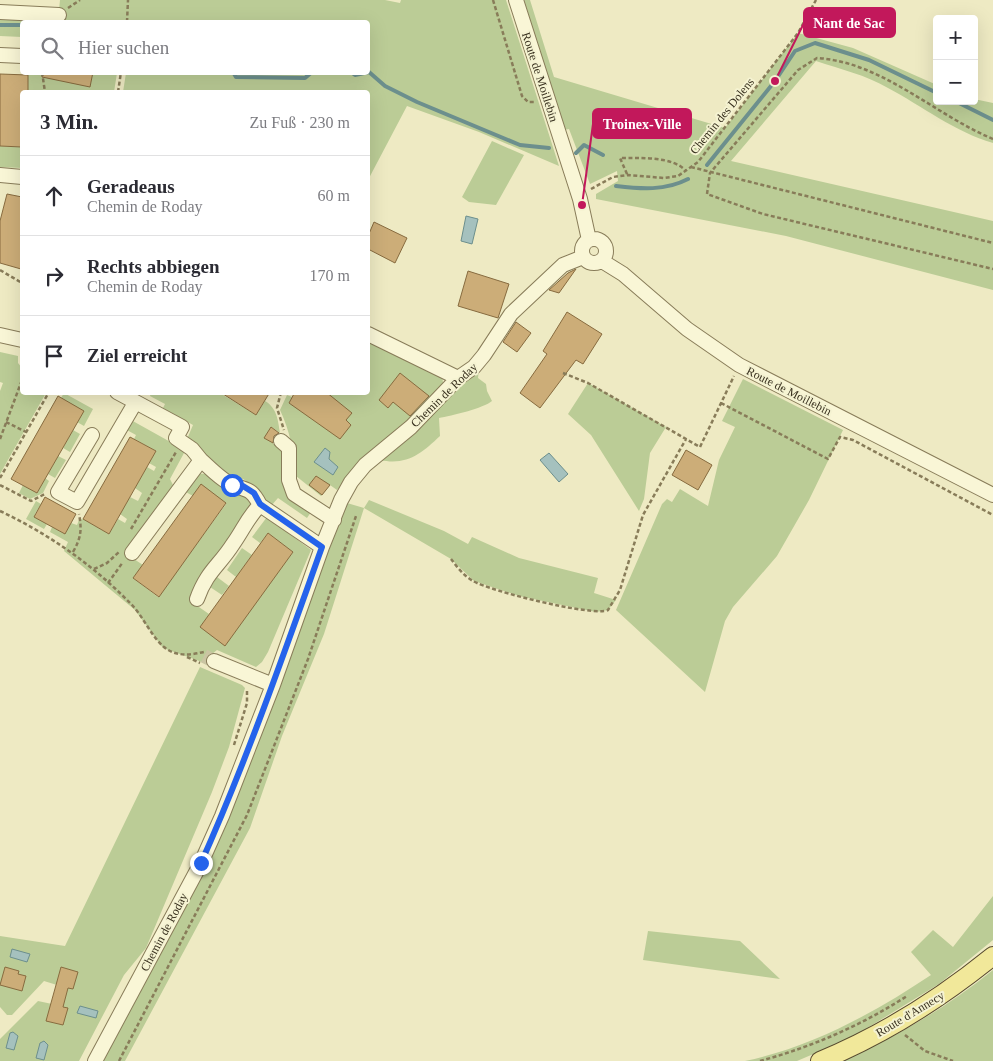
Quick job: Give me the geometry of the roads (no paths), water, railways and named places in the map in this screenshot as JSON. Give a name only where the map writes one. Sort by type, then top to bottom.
[{"type":"main road","name":"Route d'Annecy","points":[[820,1061],[898,1023],[938,998],[993,956]]},
{"type":"street","name":"Route de Moillebin","points":[[516,0],[580,199],[589,240]]},
{"type":"street","points":[[0,12],[60,13]]},
{"type":"street","points":[[0,55],[20,56]]},
{"type":"street","points":[[0,176],[20,176]]},
{"type":"street","points":[[589,240],[599,240],[605,245],[606,255],[602,261],[591,264],[583,257],[583,246],[589,240]]},
{"type":"street","name":"Chemin de Roday","points":[[95,1061],[201,863],[222,816],[273,685],[322,547],[341,500],[365,465],[411,427],[458,378],[474,367],[511,314],[564,265],[583,257]]},
{"type":"street","name":"Route de Moillebin","points":[[602,261],[623,274],[687,329],[739,365],[993,495]]},
{"type":"street","points":[[0,335],[20,340]]},
{"type":"street","points":[[370,335],[458,378]]},
{"type":"street","points":[[122,395],[182,427],[176,438],[192,449],[201,460],[232,485],[243,486],[254,493],[260,504],[322,547]]},
{"type":"street","points":[[92,435],[58,492],[77,502],[134,403]]},
{"type":"street","points":[[280,441],[288,448],[289,480],[294,494],[334,520]]},
{"type":"street","points":[[127,550],[201,460]]},
{"type":"street","points":[[197,599],[204,580],[233,544],[246,520],[260,504]]},
{"type":"street","points":[[209,659],[273,685]]},
{"type":"water","points":[[466,216],[478,219],[472,244],[461,241]]},
{"type":"water","points":[[325,448],[330,452],[329,459],[338,467],[333,475],[314,462]]},
{"type":"water","points":[[549,453],[568,474],[559,482],[540,460]]},
{"type":"water","points":[[12,949],[30,954],[27,962],[10,957]]},
{"type":"water","points":[[80,1006],[98,1011],[96,1018],[77,1013]]},
{"type":"water","points":[[13,1032],[18,1036],[14,1050],[6,1048],[10,1033]]},
{"type":"water","points":[[44,1041],[48,1045],[44,1060],[36,1058],[40,1043]]},
{"type":"waterway","points":[[0,25],[20,25]]},
{"type":"waterway","points":[[707,165],[775,81],[795,51],[815,43],[869,60],[933,91]]},
{"type":"waterway","points":[[370,73],[385,86],[417,102],[520,145],[549,148]]},
{"type":"waterway","points":[[235,75],[236,77],[305,78],[308,75]]},
{"type":"waterway","points":[[963,105],[993,120]]},
{"type":"waterway","points":[[576,153],[584,145],[603,155]]},
{"type":"waterway","points":[[616,186],[662,187],[671,186],[688,179]]},
{"type":"tunnel","points":[[204,656],[214,661]]},
{"type":"place","name":"Nant de Sac","points":[[775,81]]},
{"type":"place","name":"Troinex-Ville","points":[[582,205]]}]
